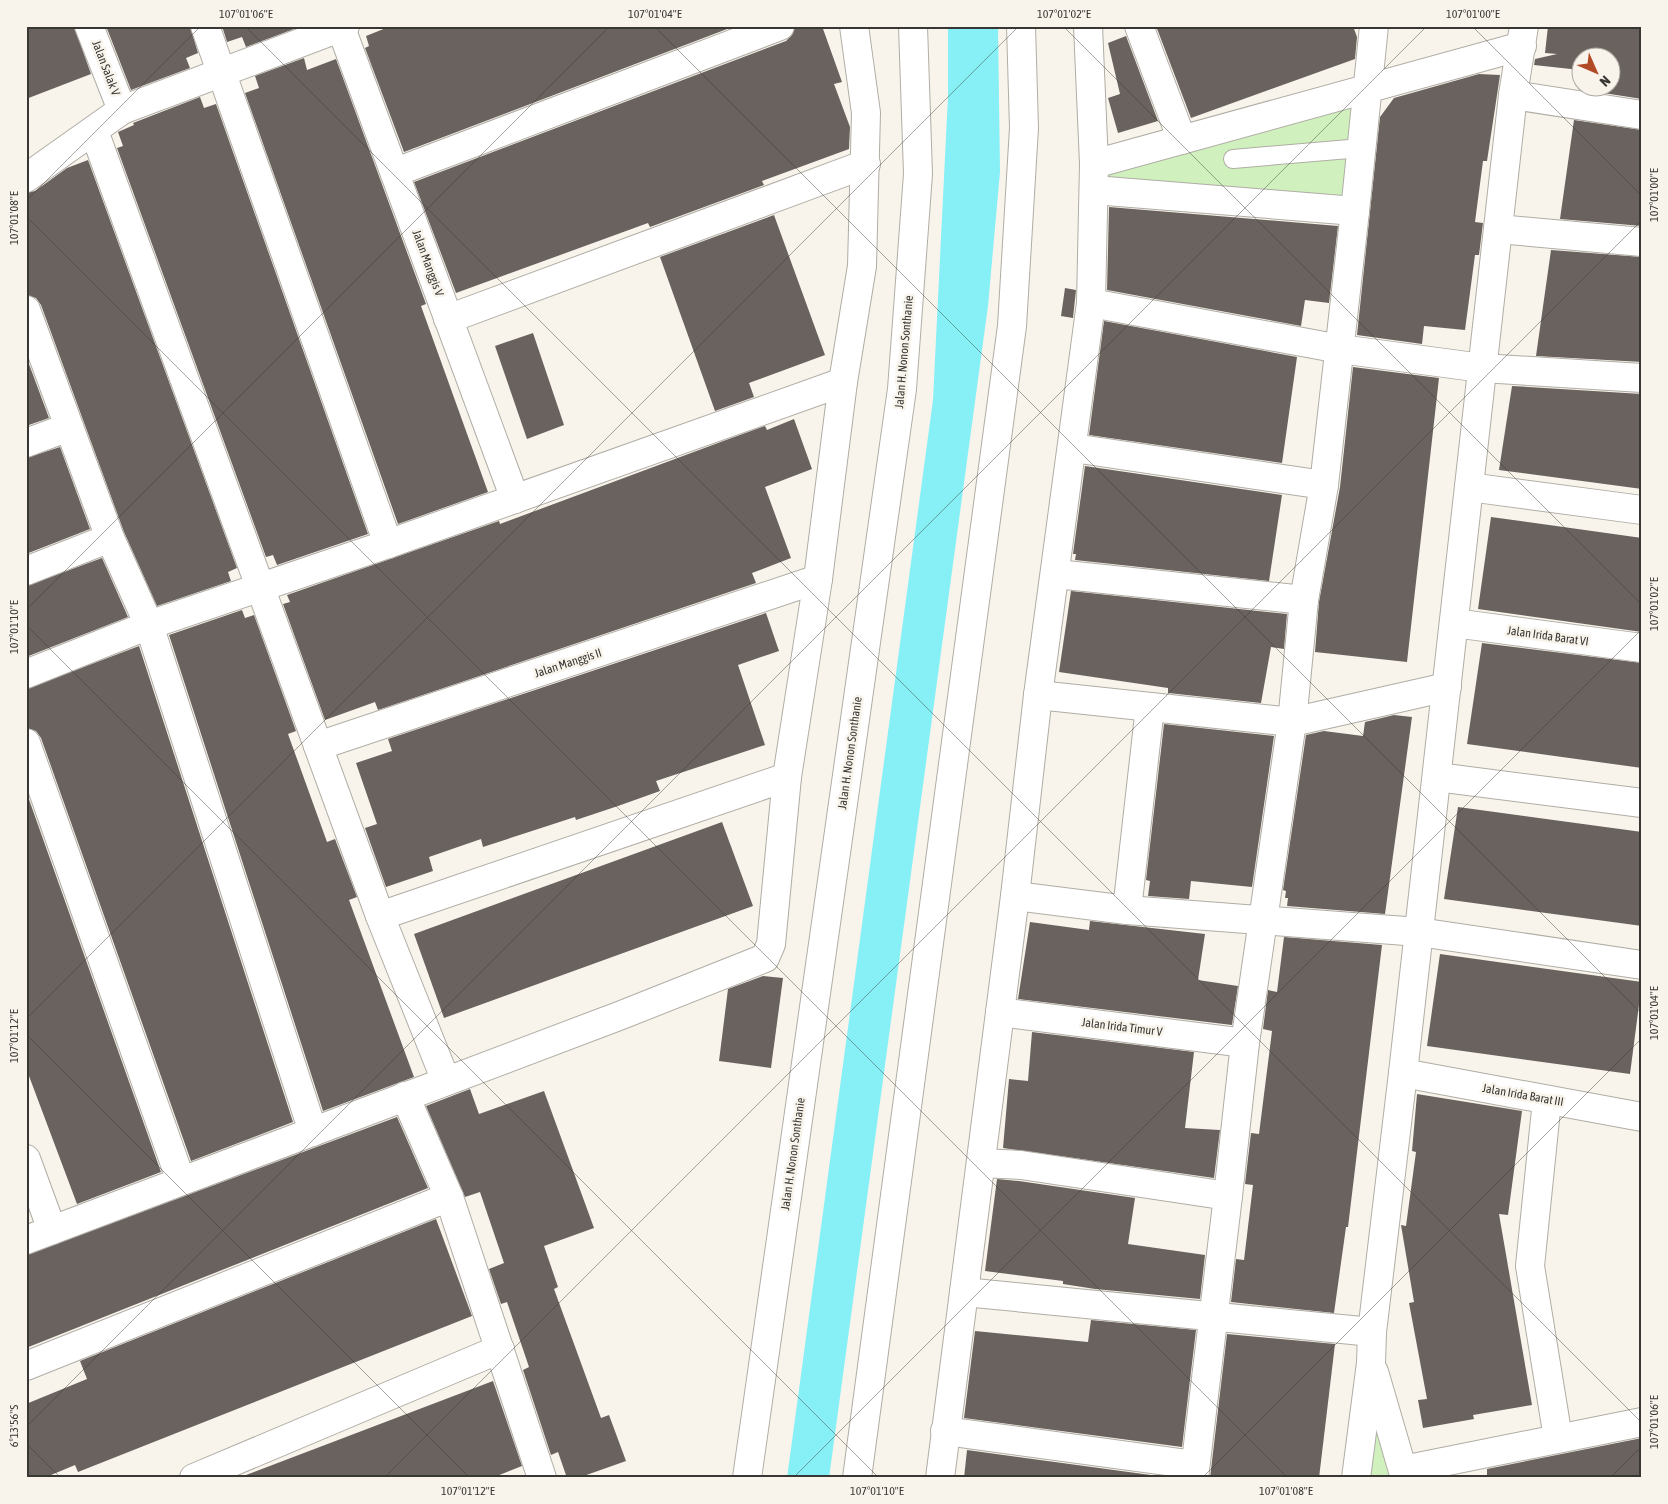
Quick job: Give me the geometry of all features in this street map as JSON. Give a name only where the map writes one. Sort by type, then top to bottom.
[{"type":"street","name":"Jalan Salak V","points":[[89,26],[122,110]]},
{"type":"street","points":[[205,26],[388,544]]},
{"type":"street","points":[[396,172],[780,26]]},
{"type":"street","points":[[26,1240],[765,958],[771,944],[787,777],[818,580],[843,382],[862,266],[866,113],[854,26]]},
{"type":"street","name":"Jalan H. Nonon Sonthanie","points":[[747,1478],[902,389],[918,174],[913,26]]},
{"type":"street","points":[[857,1478],[1012,326],[1024,128],[1022,26]]},
{"type":"street","points":[[940,1478],[1015,896],[1038,694],[1056,574],[1091,303],[1094,177],[1088,26]]},
{"type":"street","points":[[1138,26],[1182,140]]},
{"type":"street","points":[[945,1432],[1195,1471],[1245,1042],[1292,722],[1304,600],[1324,486],[1374,26]]},
{"type":"street","name":"Jalan Manggis V","points":[[26,178],[122,110],[343,27],[515,499]]},
{"type":"street","points":[[1094,177],[1182,140],[1367,89],[1523,36],[1513,95],[1404,1073],[1356,1478]]},
{"type":"street","points":[[1513,95],[1642,115]]},
{"type":"street","points":[[94,131],[380,916],[446,1081]]},
{"type":"street","points":[[448,319],[866,164]]},
{"type":"street","points":[[1094,177],[1355,211]]},
{"type":"street","points":[[1498,229],[1642,242]]},
{"type":"street","points":[[1091,303],[1340,349],[1482,368],[1642,378]]},
{"type":"street","points":[[27,317],[110,538],[149,625],[313,1132]]},
{"type":"street","points":[[26,674],[149,625],[261,585],[388,544],[843,382]]},
{"type":"street","points":[[26,443],[69,427]]},
{"type":"street","points":[[1073,448],[1324,486]]},
{"type":"street","points":[[1469,486],[1642,510]]},
{"type":"street","points":[[26,571],[110,538]]},
{"type":"street","points":[[1056,574],[1304,600]]},
{"type":"street","name":"Jalan Manggis II","points":[[318,746],[818,580]]},
{"type":"street","name":"Jalan Irida Barat VI","points":[[1454,623],[1642,648]]},
{"type":"street","points":[[1038,694],[1292,722],[1447,687]]},
{"type":"street","points":[[1126,910],[1150,707]]},
{"type":"street","points":[[26,743],[180,1181]]},
{"type":"street","points":[[380,916],[787,777]]},
{"type":"street","points":[[1437,777],[1642,803]]},
{"type":"street","points":[[1015,896],[1126,910],[1419,932],[1642,965]]},
{"type":"street","name":"Jalan Irida Timur V","points":[[1000,1012],[1245,1042]]},
{"type":"street","name":"Jalan Irida Barat III","points":[[1404,1073],[1642,1117]]},
{"type":"street","points":[[405,1096],[450,1197],[542,1478]]},
{"type":"street","points":[[1547,1100],[1530,1266],[1558,1438]]},
{"type":"street","points":[[26,1159],[52,1230]]},
{"type":"street","points":[[981,1163],[1021,1166],[1228,1196]]},
{"type":"street","points":[[26,1366],[450,1197]]},
{"type":"street","points":[[964,1292],[1372,1332]]},
{"type":"street","points":[[194,1478],[500,1349]]},
{"type":"street","points":[[1371,1363],[1404,1474],[1558,1438],[1642,1422]]},
{"type":"lane","points":[[1233,159],[1361,148]]},
{"type":"green space","points":[[1367,89],[1355,211],[1094,190],[1094,164]]},
{"type":"green space","points":[[1371,1363],[1404,1478],[1356,1478]]},
{"type":"water","points":[[948,26],[998,26],[1000,172],[988,306],[829,1478],[787,1478],[933,400],[948,96]]},
{"type":"building","points":[[26,26],[74,26],[91,74],[26,99]]},
{"type":"building","points":[[106,26],[190,26],[198,53],[186,58],[190,68],[131,90]]},
{"type":"building","points":[[222,26],[293,26],[294,29],[246,47],[242,37],[227,42]]},
{"type":"building","points":[[391,26],[735,26],[404,152],[365,48],[369,46],[366,36]]},
{"type":"building","points":[[795,26],[822,26],[842,82],[834,84],[850,127],[849,149],[762,181],[764,185],[650,227],[648,223],[456,293],[414,182],[786,41],[792,35]]},
{"type":"building","points":[[1156,26],[1353,26],[1357,37],[1355,59],[1191,118]]},
{"type":"building","points":[[1548,26],[1642,26],[1642,99],[1620,96],[1620,48],[1570,48],[1570,69],[1534,65],[1535,59],[1557,54],[1545,53]]},
{"type":"building","points":[[1126,36],[1158,121],[1118,133],[1108,98],[1120,94],[1108,43]]},
{"type":"building","points":[[304,58],[307,70],[336,59],[426,304],[421,306],[488,492],[398,524],[245,93],[259,88],[255,76]]},
{"type":"building","points":[[1479,74],[1500,75],[1487,161],[1483,161],[1475,222],[1483,223],[1479,255],[1475,255],[1465,330],[1424,326],[1422,344],[1357,335],[1380,117],[1394,98]]},
{"type":"building","points":[[200,97],[204,108],[216,104],[368,534],[277,565],[273,555],[266,557],[117,148],[123,146],[118,132],[134,125],[133,123]]},
{"type":"building","points":[[1574,120],[1642,130],[1642,226],[1560,219]]},
{"type":"building","points":[[88,160],[237,568],[228,572],[231,581],[157,606],[124,532],[41,305],[36,298],[26,295],[26,193],[35,191],[67,168]]},
{"type":"building","points":[[1109,207],[1338,226],[1329,303],[1305,300],[1301,326],[1107,290]]},
{"type":"building","points":[[774,215],[825,355],[749,383],[754,397],[715,411],[660,257]]},
{"type":"building","points":[[1551,250],[1642,257],[1642,362],[1536,356]]},
{"type":"building","points":[[1065,288],[1076,290],[1073,318],[1061,316]]},
{"type":"building","points":[[1104,321],[1297,357],[1282,463],[1089,435]]},
{"type":"building","points":[[533,333],[564,425],[527,439],[495,346]]},
{"type":"building","points":[[26,356],[49,418],[26,426]]},
{"type":"building","points":[[1353,367],[1439,378],[1407,662],[1315,652],[1319,602],[1340,487]]},
{"type":"building","points":[[1512,386],[1642,394],[1642,489],[1499,470]]},
{"type":"building","points":[[794,419],[812,469],[765,487],[791,558],[752,573],[756,583],[378,710],[375,702],[325,720],[283,604],[290,602],[287,595],[499,521],[500,524],[765,426],[767,430]]},
{"type":"building","points":[[60,447],[90,529],[26,554],[26,458]]},
{"type":"building","points":[[1085,466],[1282,495],[1269,581],[1075,560],[1076,554],[1073,554]]},
{"type":"building","points":[[1491,517],[1642,538],[1642,632],[1478,609]]},
{"type":"building","points":[[102,558],[128,617],[26,657],[26,586]]},
{"type":"building","points":[[1071,591],[1287,614],[1284,649],[1271,647],[1261,703],[1168,693],[1168,688],[1059,672]]},
{"type":"building","points":[[242,610],[245,618],[254,615],[296,731],[288,734],[327,842],[335,839],[357,897],[349,900],[414,1077],[323,1111],[169,635]]},
{"type":"building","points":[[766,613],[779,651],[738,665],[765,745],[656,781],[660,791],[576,820],[575,817],[483,847],[481,839],[429,857],[433,871],[386,887],[365,828],[377,824],[356,763],[392,751],[388,739]]},
{"type":"building","points":[[1482,643],[1642,663],[1642,768],[1467,744]]},
{"type":"building","points":[[139,646],[293,1122],[191,1161],[41,738],[36,731],[26,728],[26,689]]},
{"type":"building","points":[[1394,715],[1412,717],[1385,914],[1287,906],[1288,898],[1285,898],[1286,891],[1283,890],[1306,735],[1324,731],[1363,736],[1365,722]]},
{"type":"building","points":[[1164,724],[1274,736],[1252,887],[1191,881],[1189,899],[1148,896],[1150,881],[1146,880]]},
{"type":"building","points":[[26,791],[161,1172],[77,1204],[26,1068]]},
{"type":"building","points":[[1458,807],[1642,832],[1642,926],[1444,899]]},
{"type":"building","points":[[722,822],[753,906],[444,1018],[414,934]]},
{"type":"building","points":[[1090,921],[1205,934],[1198,980],[1238,986],[1232,1025],[1018,999],[1030,922],[1089,930]]},
{"type":"building","points":[[1284,937],[1382,945],[1348,1227],[1346,1227],[1334,1313],[1231,1302],[1236,1259],[1244,1260],[1253,1185],[1245,1184],[1251,1133],[1259,1134],[1272,1031],[1263,1029],[1268,990],[1277,992]]},
{"type":"building","points":[[1440,954],[1642,982],[1630,1074],[1427,1046]]},
{"type":"building","points":[[763,976],[783,978],[771,1068],[719,1061],[728,989]]},
{"type":"building","points":[[1032,1032],[1194,1052],[1185,1128],[1220,1130],[1214,1178],[1003,1148],[1009,1079],[1028,1081]]},
{"type":"building","points":[[470,1089],[479,1114],[544,1091],[594,1228],[544,1246],[558,1287],[554,1289],[601,1418],[609,1415],[626,1461],[578,1478],[567,1478],[558,1452],[551,1455],[523,1370],[529,1367],[507,1302],[501,1304],[489,1269],[504,1263],[480,1192],[465,1197],[426,1106]]},
{"type":"building","points":[[1417,1094],[1522,1111],[1508,1215],[1499,1214],[1532,1405],[1473,1415],[1474,1419],[1423,1428],[1418,1400],[1427,1399],[1409,1303],[1414,1302],[1401,1225],[1406,1226],[1416,1152],[1412,1151]]},
{"type":"building","points":[[397,1117],[428,1188],[26,1348],[26,1255]]},
{"type":"building","points":[[997,1179],[1135,1198],[1128,1244],[1205,1255],[1200,1299],[1095,1289],[1063,1284],[1063,1281],[985,1271]]},
{"type":"building","points":[[436,1219],[472,1316],[78,1472],[75,1465],[44,1478],[26,1478],[26,1404],[87,1379],[80,1361]]},
{"type":"building","points":[[1091,1320],[1196,1330],[1182,1447],[964,1418],[975,1331],[1088,1342]]},
{"type":"building","points":[[1227,1334],[1335,1344],[1319,1478],[1210,1478]]},
{"type":"building","points":[[493,1381],[522,1466],[492,1478],[246,1478],[246,1475]]},
{"type":"building","points":[[1642,1438],[1642,1478],[1487,1478],[1487,1469]]},
{"type":"building","points":[[967,1450],[1173,1478],[964,1478]]}]
